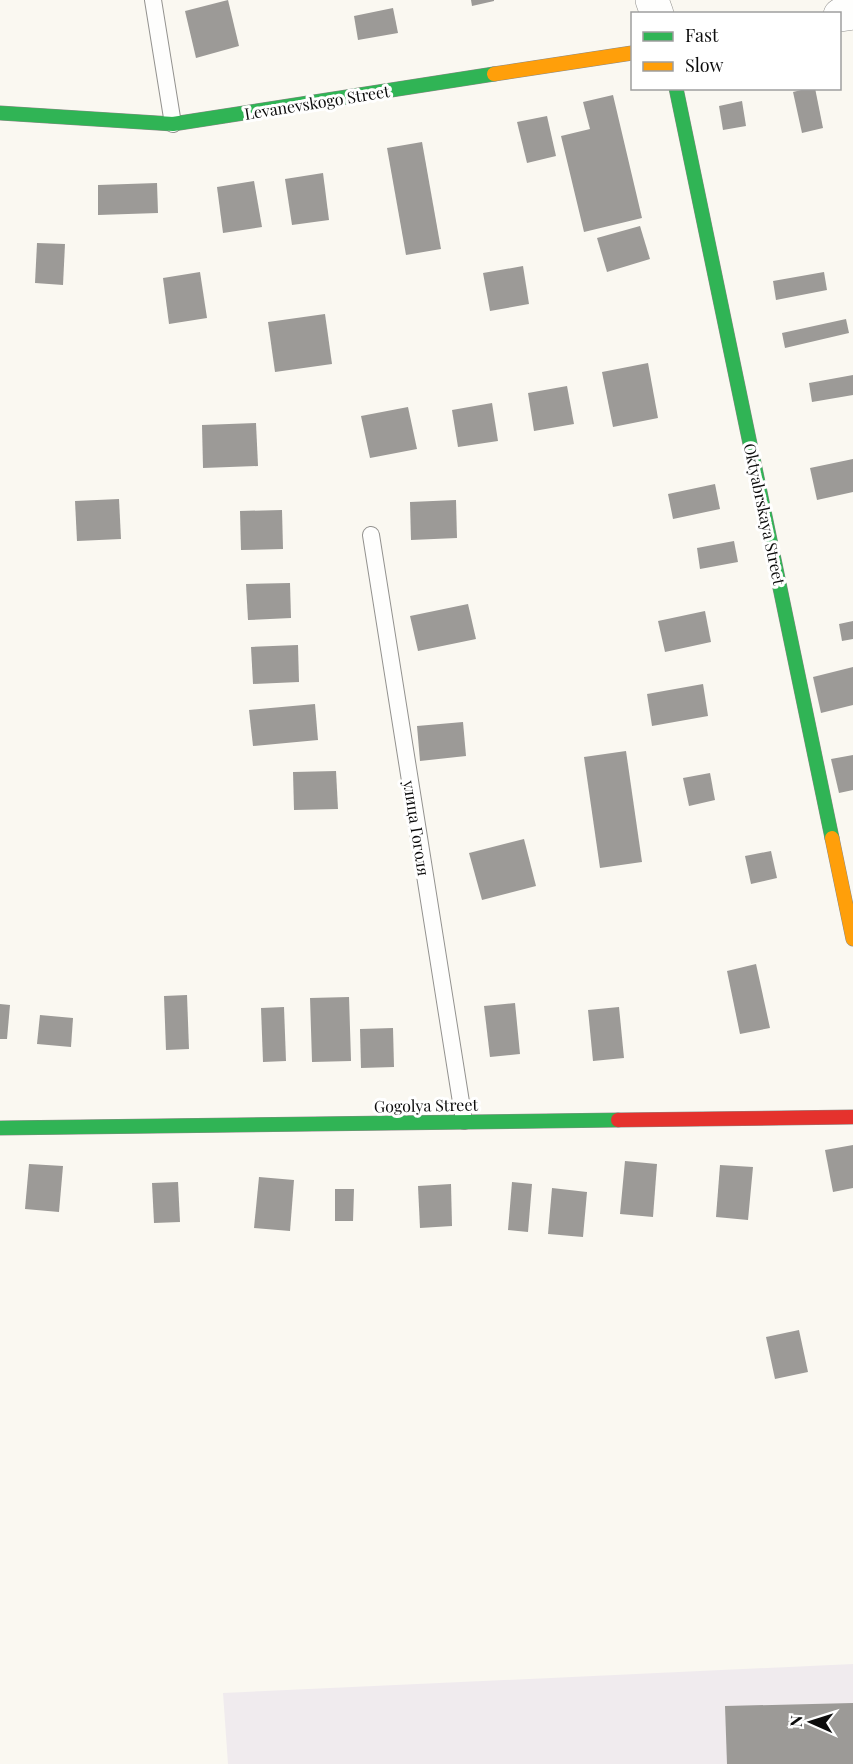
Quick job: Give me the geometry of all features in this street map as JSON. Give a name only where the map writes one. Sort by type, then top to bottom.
[{"type":"street","name":"Levanevskogo Street","points":[[0,113],[173,123],[631,53]]},
{"type":"street","name":"Oktyabrskaya Street","points":[[676,90],[853,939]]},
{"type":"street","name":"Gogolya Street","points":[[0,1128],[464,1120],[853,1117]]},
{"type":"lane","points":[[153,0],[173,123]]},
{"type":"lane","name":"улица Гоголя","points":[[371,535],[464,1120]]},
{"type":"shaded area","points":[[853,1664],[853,1764],[228,1764],[223,1693]]},
{"type":"building","points":[[228,0],[239,46],[196,58],[185,11]]},
{"type":"building","points":[[471,0],[494,0],[494,1],[472,6]]},
{"type":"building","points":[[393,8],[398,33],[358,40],[354,16]]},
{"type":"building","points":[[815,90],[823,128],[802,133],[793,92]]},
{"type":"building","points":[[613,95],[642,218],[584,232],[561,136],[590,129],[583,102]]},
{"type":"building","points":[[742,101],[746,126],[723,130],[719,106]]},
{"type":"building","points":[[547,116],[556,156],[527,163],[517,122]]},
{"type":"building","points":[[422,142],[441,249],[406,255],[387,148]]},
{"type":"building","points":[[323,173],[329,220],[292,225],[285,179]]},
{"type":"building","points":[[254,181],[262,227],[223,233],[217,187]]},
{"type":"building","points":[[157,183],[158,213],[98,215],[98,185]]},
{"type":"building","points":[[640,226],[650,259],[607,272],[597,238]]},
{"type":"building","points":[[37,243],[65,244],[63,285],[35,283]]},
{"type":"building","points":[[523,266],[529,304],[490,311],[483,273]]},
{"type":"building","points":[[200,272],[207,318],[169,324],[163,278]]},
{"type":"building","points":[[824,272],[827,290],[776,300],[773,281]]},
{"type":"building","points":[[325,314],[332,364],[275,372],[268,322]]},
{"type":"building","points":[[846,319],[849,333],[785,348],[782,333]]},
{"type":"building","points":[[648,363],[658,418],[613,427],[602,372]]},
{"type":"building","points":[[853,375],[853,395],[812,402],[809,383]]},
{"type":"building","points":[[567,386],[574,424],[534,431],[528,393]]},
{"type":"building","points":[[492,403],[498,441],[458,447],[452,410]]},
{"type":"building","points":[[408,407],[417,449],[370,458],[361,416]]},
{"type":"building","points":[[256,423],[258,466],[203,468],[202,425]]},
{"type":"building","points":[[853,459],[853,492],[817,500],[810,468]]},
{"type":"building","points":[[715,484],[720,509],[673,519],[668,494]]},
{"type":"building","points":[[119,499],[121,539],[77,541],[75,501]]},
{"type":"building","points":[[456,500],[457,538],[411,540],[410,502]]},
{"type":"building","points":[[282,510],[283,549],[241,550],[240,511]]},
{"type":"building","points":[[734,541],[738,562],[700,569],[697,548]]},
{"type":"building","points":[[290,583],[291,618],[248,620],[246,584]]},
{"type":"building","points":[[468,604],[476,639],[418,651],[410,616]]},
{"type":"building","points":[[705,611],[711,642],[665,652],[658,621]]},
{"type":"building","points":[[853,621],[853,639],[842,641],[839,624]]},
{"type":"building","points":[[298,645],[299,682],[253,684],[251,647]]},
{"type":"building","points":[[853,667],[853,705],[821,713],[813,677]]},
{"type":"building","points":[[703,684],[708,716],[652,726],[647,694]]},
{"type":"building","points":[[315,704],[318,740],[253,746],[249,710]]},
{"type":"building","points":[[463,722],[466,756],[420,761],[417,726]]},
{"type":"building","points":[[626,751],[642,862],[600,868],[584,757]]},
{"type":"building","points":[[853,755],[853,790],[839,793],[831,759]]},
{"type":"building","points":[[336,771],[338,809],[294,810],[293,772]]},
{"type":"building","points":[[710,773],[715,800],[689,806],[683,778]]},
{"type":"building","points":[[524,839],[536,886],[482,900],[469,853]]},
{"type":"building","points":[[771,851],[777,878],[751,884],[745,856]]},
{"type":"building","points":[[756,964],[770,1028],[740,1034],[727,971]]},
{"type":"building","points":[[187,995],[189,1049],[166,1050],[164,996]]},
{"type":"building","points":[[349,997],[351,1061],[312,1062],[310,998]]},
{"type":"building","points":[[515,1003],[520,1054],[490,1057],[484,1006]]},
{"type":"building","points":[[0,1004],[10,1005],[7,1039],[0,1039]]},
{"type":"building","points":[[284,1007],[286,1061],[263,1062],[261,1008]]},
{"type":"building","points":[[619,1007],[624,1058],[593,1061],[588,1010]]},
{"type":"building","points":[[40,1015],[73,1018],[71,1047],[37,1044]]},
{"type":"building","points":[[393,1028],[394,1067],[361,1068],[360,1029]]},
{"type":"building","points":[[853,1145],[853,1188],[833,1192],[825,1150]]},
{"type":"building","points":[[625,1161],[657,1164],[653,1217],[620,1214]]},
{"type":"building","points":[[29,1164],[63,1166],[59,1212],[25,1209]]},
{"type":"building","points":[[720,1165],[753,1167],[748,1220],[716,1217]]},
{"type":"building","points":[[259,1177],[294,1180],[290,1231],[254,1228]]},
{"type":"building","points":[[178,1182],[180,1222],[154,1223],[152,1183]]},
{"type":"building","points":[[512,1182],[532,1184],[528,1232],[508,1230]]},
{"type":"building","points":[[451,1184],[452,1226],[420,1228],[418,1186]]},
{"type":"building","points":[[552,1188],[587,1192],[583,1237],[548,1234]]},
{"type":"building","points":[[335,1189],[354,1189],[353,1221],[335,1221]]},
{"type":"building","points":[[799,1330],[808,1372],[775,1379],[766,1337]]},
{"type":"building","points":[[853,1703],[853,1764],[727,1764],[725,1706]]},
{"type":"traffic: fast","points":[[0,113],[173,124],[494,74]]},
{"type":"traffic: fast","points":[[676,90],[832,838]]},
{"type":"traffic: fast","points":[[0,1128],[618,1120]]},
{"type":"traffic: slow","points":[[494,74],[631,53]]},
{"type":"traffic: slow","points":[[832,838],[853,939]]},
{"type":"traffic: jam","points":[[618,1120],[853,1117]]}]
